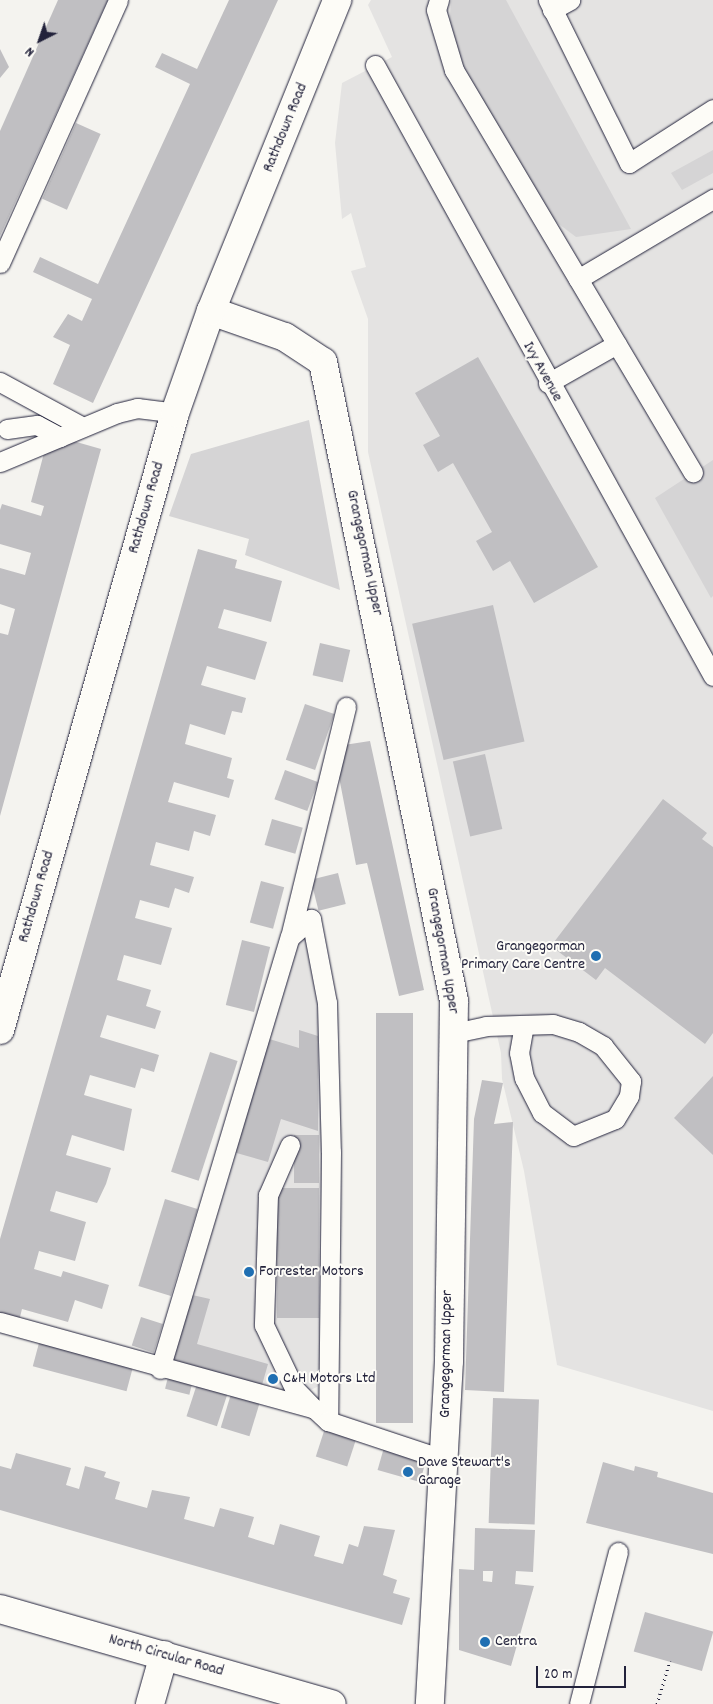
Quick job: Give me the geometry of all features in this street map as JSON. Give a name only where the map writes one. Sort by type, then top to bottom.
[{"type":"street","name":"Rathdown Road","points":[[0,1030],[175,413],[211,311],[336,0]]},
{"type":"street","name":"Grangegorman Upper","points":[[211,311],[285,337],[323,362],[454,1001],[445,1460],[430,1704]]},
{"type":"street","name":"North Circular Road","points":[[0,1609],[332,1704]]},
{"type":"street","points":[[150,1704],[164,1655]]},
{"type":"lane","points":[[0,263],[118,0]]},
{"type":"lane","points":[[439,0],[436,10],[454,70],[693,472]]},
{"type":"lane","points":[[570,0],[550,5],[629,163],[713,109]]},
{"type":"lane","name":"Ivy Avenue","points":[[375,65],[548,383],[713,676]]},
{"type":"lane","points":[[578,278],[711,204]]},
{"type":"lane","points":[[548,383],[617,344]]},
{"type":"lane","points":[[0,382],[82,426]]},
{"type":"lane","points":[[0,462],[82,426],[137,408],[175,413]]},
{"type":"lane","points":[[7,429],[37,425],[60,437]]},
{"type":"lane","points":[[160,1368],[290,937],[346,707]]},
{"type":"lane","points":[[290,937],[311,919],[327,1003],[331,1152],[322,1415]]},
{"type":"lane","points":[[454,1033],[524,1025],[553,1024],[603,1046],[631,1081],[629,1096],[615,1119],[573,1136],[542,1113],[524,1078],[519,1053],[524,1025]]},
{"type":"lane","points":[[290,1145],[268,1195],[264,1325],[294,1388],[322,1415]]},
{"type":"lane","points":[[0,1322],[322,1415],[445,1460]]},
{"type":"lane","points":[[579,1704],[618,1552]]},
{"type":"path","points":[[657,1704],[670,1661]]},
{"type":"shaded area","points":[[371,0],[713,0],[713,1411],[557,1365],[524,1171],[502,1079],[501,1053],[368,452],[368,319],[351,271],[366,267],[351,213],[342,219],[335,143],[342,83],[392,57],[368,5]]},
{"type":"shaded area","points":[[451,0],[506,0],[631,229],[576,237],[551,218],[462,74],[449,36]]},
{"type":"shaded area","points":[[713,150],[713,173],[682,190],[671,173]]},
{"type":"shaded area","points":[[309,420],[340,590],[245,555],[249,539],[169,516],[191,454]]},
{"type":"shaded area","points":[[713,460],[713,596],[711,598],[655,498]]},
{"type":"shaded area","points":[[306,928],[321,980],[325,1383],[294,1398],[165,1363],[296,932]]},
{"type":"building","points":[[58,0],[108,0],[0,236],[0,131]]},
{"type":"building","points":[[229,0],[278,0],[93,403],[53,384],[70,345],[53,337],[68,314],[82,321],[92,299],[33,272],[40,257],[98,284],[190,84],[155,67],[162,53],[197,69]]},
{"type":"building","points":[[0,49],[9,67],[0,78]]},
{"type":"building","points":[[76,123],[101,134],[67,210],[42,199]]},
{"type":"building","points":[[478,357],[598,567],[534,603],[510,561],[493,571],[476,541],[492,532],[453,463],[438,472],[423,445],[440,436],[415,393]]},
{"type":"building","points":[[73,441],[101,449],[0,816],[0,633],[8,635],[15,609],[0,604],[0,568],[25,575],[31,553],[0,544],[0,510],[2,504],[41,516],[44,506],[31,502],[44,453]]},
{"type":"building","points":[[198,549],[237,560],[235,568],[282,581],[271,622],[224,609],[218,628],[267,642],[255,680],[207,666],[201,685],[246,698],[242,713],[232,711],[225,735],[190,724],[185,744],[232,758],[227,778],[234,780],[229,798],[174,782],[168,802],[216,815],[210,836],[194,831],[189,851],[156,842],[150,865],[194,877],[189,893],[175,888],[169,908],[140,900],[135,918],[172,928],[161,965],[124,955],[117,980],[151,990],[146,1006],[161,1011],[155,1029],[107,1015],[100,1037],[159,1055],[154,1072],[141,1068],[135,1088],[90,1075],[84,1095],[132,1109],[124,1151],[72,1135],[66,1155],[111,1168],[97,1203],[56,1191],[50,1211],[86,1222],[75,1261],[39,1251],[34,1269],[61,1277],[63,1271],[109,1285],[102,1309],[75,1300],[68,1322],[22,1309],[19,1321],[0,1315],[0,1239]]},
{"type":"building","points":[[493,605],[524,741],[444,760],[412,624]]},
{"type":"building","points":[[320,643],[350,650],[343,682],[313,675]]},
{"type":"building","points":[[305,704],[334,714],[315,770],[286,760]]},
{"type":"building","points":[[370,741],[424,990],[399,996],[367,863],[356,865],[339,777],[344,745]]},
{"type":"building","points":[[485,754],[502,829],[470,836],[453,761]]},
{"type":"building","points":[[285,770],[318,782],[307,811],[274,799]]},
{"type":"building","points":[[663,799],[707,833],[702,839],[713,847],[713,1033],[705,1044],[605,968],[596,980],[551,946]]},
{"type":"building","points":[[272,819],[303,828],[295,854],[265,845]]},
{"type":"building","points":[[338,873],[346,904],[319,911],[311,880]]},
{"type":"building","points":[[261,881],[284,887],[273,929],[250,923]]},
{"type":"building","points":[[242,940],[270,947],[254,1012],[226,1005]]},
{"type":"building","points":[[376,1013],[413,1013],[413,1423],[376,1423]]},
{"type":"building","points":[[299,1030],[318,1036],[318,1131],[281,1119],[268,1162],[233,1152],[266,1038],[299,1048]]},
{"type":"building","points":[[210,1052],[238,1061],[199,1181],[171,1172]]},
{"type":"building","points":[[713,1076],[713,1155],[674,1118]]},
{"type":"building","points":[[482,1080],[503,1083],[494,1124],[513,1122],[504,1392],[465,1390],[474,1119]]},
{"type":"building","points":[[294,1135],[319,1135],[319,1183],[294,1183]]},
{"type":"building","points":[[277,1188],[319,1188],[319,1318],[277,1318]]},
{"type":"building","points":[[165,1199],[198,1209],[171,1296],[138,1286]]},
{"type":"building","points":[[188,1294],[210,1299],[197,1344],[268,1364],[262,1385],[170,1359]]},
{"type":"building","points":[[141,1317],[163,1324],[154,1353],[132,1346]]},
{"type":"building","points":[[39,1343],[133,1368],[126,1391],[33,1366]]},
{"type":"building","points":[[168,1377],[192,1383],[189,1395],[165,1389]]},
{"type":"building","points":[[197,1384],[227,1394],[217,1426],[186,1416]]},
{"type":"building","points":[[231,1394],[260,1403],[249,1436],[221,1427]]},
{"type":"building","points":[[493,1398],[539,1400],[535,1525],[489,1523]]},
{"type":"building","points":[[326,1425],[357,1435],[347,1467],[316,1456]]},
{"type":"building","points":[[385,1444],[427,1456],[420,1482],[378,1470]]},
{"type":"building","points":[[16,1453],[71,1468],[66,1485],[79,1489],[85,1466],[106,1472],[104,1477],[120,1482],[115,1499],[147,1508],[152,1490],[190,1497],[184,1519],[214,1527],[220,1508],[254,1517],[248,1537],[274,1545],[280,1524],[320,1536],[314,1556],[343,1564],[349,1544],[358,1547],[364,1526],[395,1530],[383,1575],[397,1580],[393,1593],[410,1598],[402,1625],[0,1510],[0,1466],[11,1469]]},
{"type":"building","points":[[603,1462],[634,1471],[635,1466],[658,1472],[657,1477],[713,1493],[713,1554],[586,1523]]},
{"type":"building","points":[[475,1528],[535,1530],[533,1572],[516,1571],[515,1584],[534,1586],[511,1666],[459,1650],[459,1569],[474,1570]],"holes":[[[483,1571],[493,1571],[492,1582],[483,1581]]]},
{"type":"building","points":[[645,1612],[713,1631],[702,1671],[634,1651]]},
{"type":"place","name":"Grangegorman Primary Care Centre","points":[[596,956]]},
{"type":"place","name":"Forrester Motors","points":[[249,1272]]},
{"type":"place","name":"C&H Motors Ltd","points":[[273,1379]]},
{"type":"place","name":"Dave Stewart's Garage","points":[[408,1472]]},
{"type":"place","name":"Centra","points":[[485,1642]]}]
